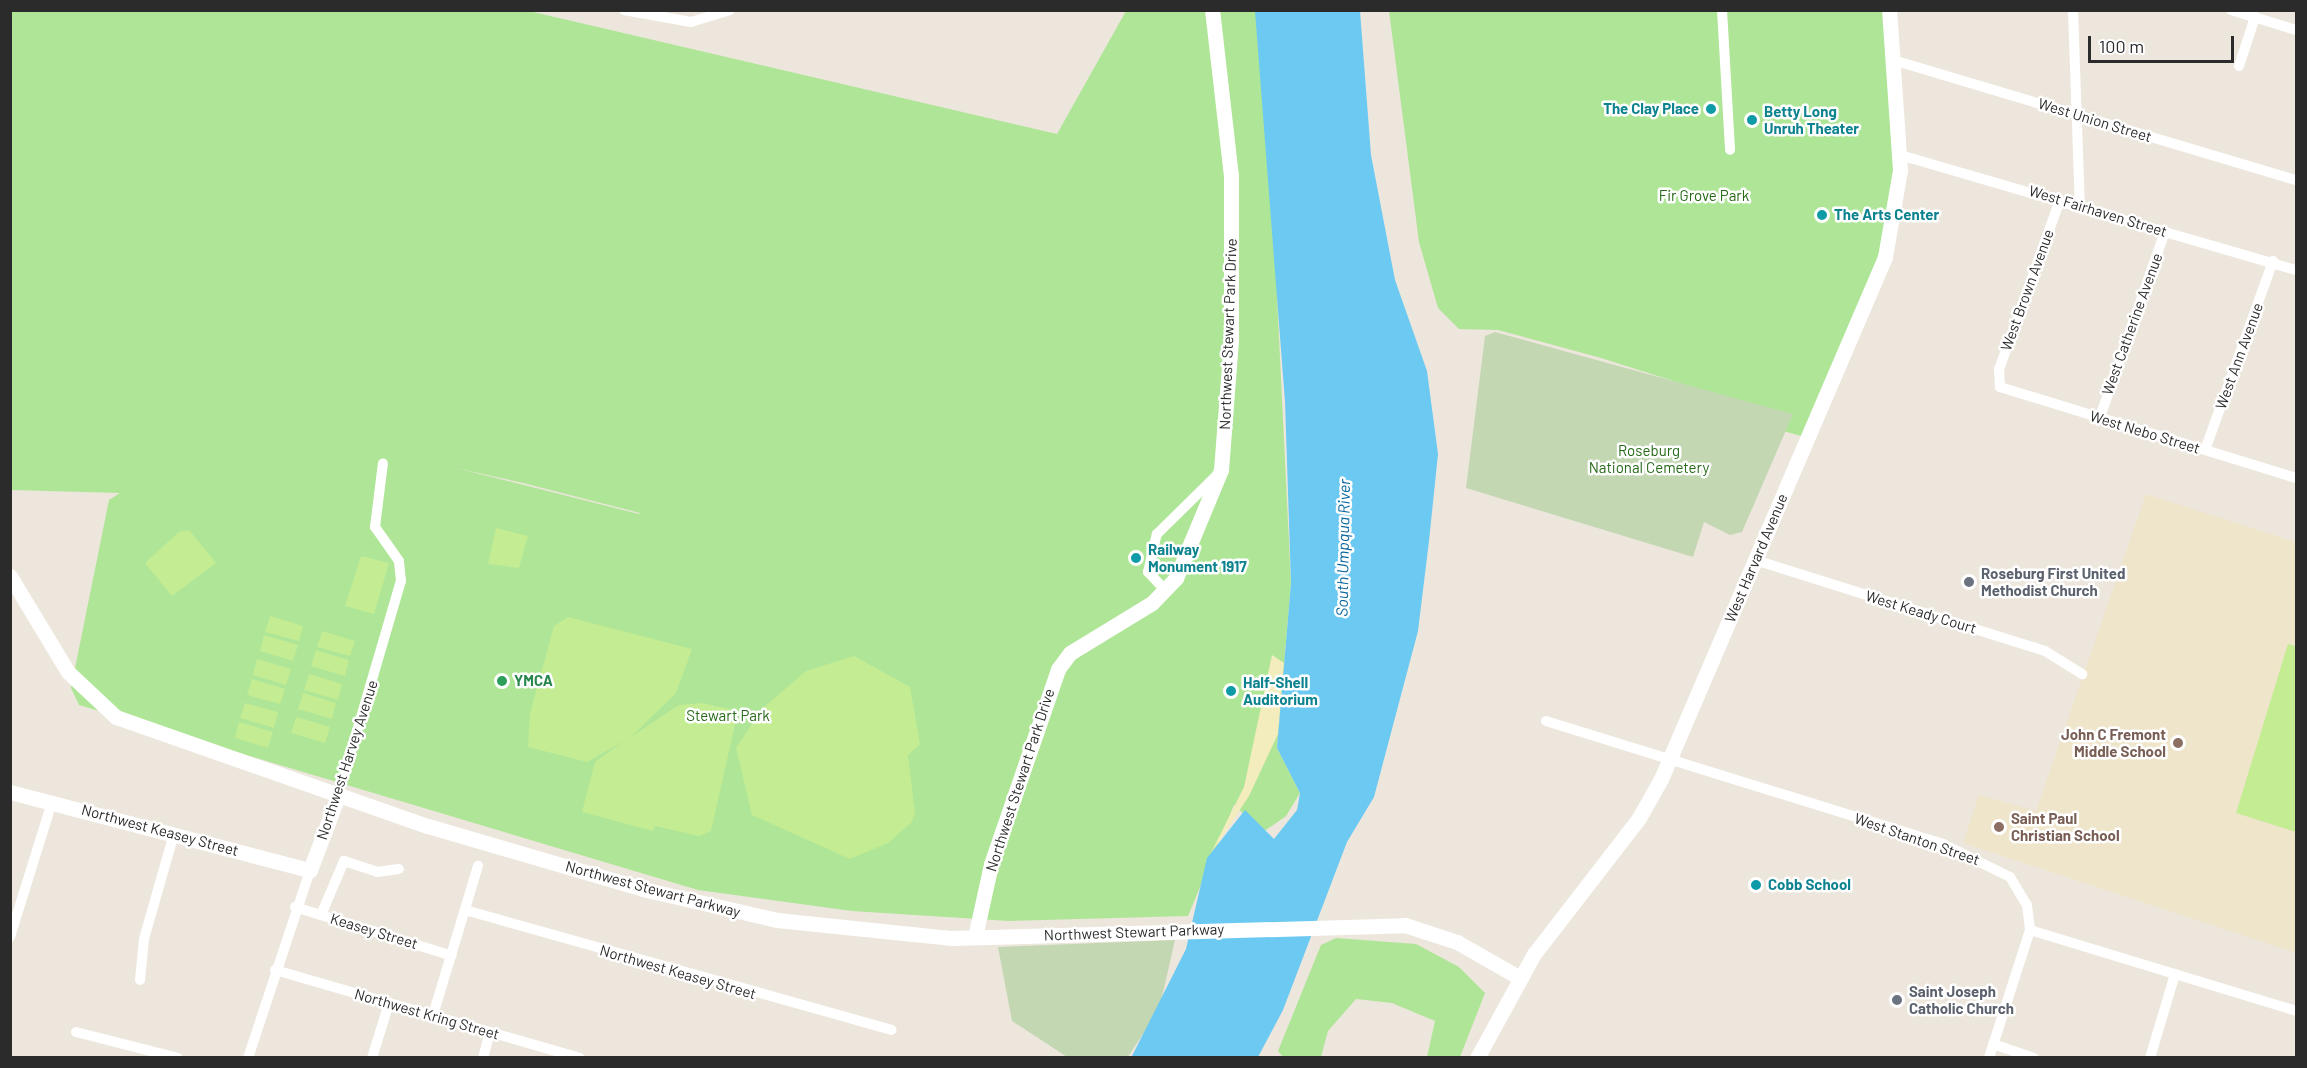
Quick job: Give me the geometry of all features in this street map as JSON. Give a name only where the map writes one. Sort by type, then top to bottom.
[{"type":"main road","name":"Northwest Stewart Park Drive","points":[[975,937],[991,864],[1058,669],[1084,643],[1165,590],[1184,567],[1221,470],[1231,341],[1231,176],[1212,10]]},
{"type":"main road","name":"West Harvard Avenue","points":[[1477,1058],[1520,978],[1639,818],[1670,759],[1885,256],[1897,207],[1900,155],[1889,10]]},
{"type":"main road","name":"Northwest Stewart Parkway","points":[[10,576],[68,672],[116,717],[338,796],[743,913],[883,933],[975,937],[1390,924],[1438,934],[1520,978]]},
{"type":"main road","name":"Northwest Keasey Street","points":[[10,792],[310,870]]},
{"type":"main road","name":"Northwest Harvey Avenue","points":[[310,870],[338,796]]},
{"type":"street","points":[[624,10],[691,22],[730,10]]},
{"type":"street","points":[[1722,10],[1731,150]]},
{"type":"street","points":[[2073,10],[2080,208]]},
{"type":"street","points":[[2231,10],[2296,30]]},
{"type":"street","points":[[2240,66],[2255,17]]},
{"type":"street","name":"West Union Street","points":[[1893,60],[2296,180]]},
{"type":"street","name":"West Fairhaven Street","points":[[1900,155],[2272,261],[2296,270]]},
{"type":"street","name":"West Brown Avenue","points":[[1998,381],[2060,200]]},
{"type":"street","name":"West Catherine Avenue","points":[[2100,417],[2165,231]]},
{"type":"street","name":"West Ann Avenue","points":[[2205,450],[2272,261]]},
{"type":"street","name":"West Nebo Street","points":[[1998,381],[2005,389],[2296,478]]},
{"type":"street","name":"Northwest Harvey Avenue","points":[[338,796],[401,581],[399,561],[375,527],[383,463]]},
{"type":"street","points":[[1165,590],[1148,572],[1157,534],[1221,470]]},
{"type":"street","name":"West Keady Court","points":[[1755,560],[2045,651],[2082,674]]},
{"type":"street","name":"West Stanton Street","points":[[1546,721],[1943,844],[1995,866],[2020,889],[2030,930]]},
{"type":"street","points":[[10,937],[52,802]]},
{"type":"street","points":[[140,980],[144,939],[174,834]]},
{"type":"street","points":[[321,915],[339,859],[377,872],[399,869]]},
{"type":"street","points":[[433,1015],[478,866]]},
{"type":"street","name":"Northwest Harvey Avenue","points":[[248,1058],[295,907],[310,870]]},
{"type":"street","name":"Keasey Street","points":[[295,907],[452,956]]},
{"type":"street","name":"Northwest Keasey Street","points":[[465,910],[891,1030]]},
{"type":"street","points":[[1989,1058],[2030,930],[2296,1011]]},
{"type":"street","name":"Northwest Kring Street","points":[[275,970],[580,1058]]},
{"type":"street","points":[[2150,1058],[2175,974]]},
{"type":"street","points":[[372,1058],[389,1003]]},
{"type":"street","points":[[76,1032],[178,1058]]},
{"type":"street","points":[[483,1058],[490,1032]]},
{"type":"street","points":[[1993,1044],[2034,1058]]},
{"type":"shaded area","name":"John C Fremont Middle School","points":[[2146,494],[2296,542],[2296,953],[1963,843],[1979,795],[2036,811]]},
{"type":"green space","name":"Stewart Park","points":[[11,11],[529,11],[1057,134],[1126,11],[1292,11],[1277,296],[1291,583],[1277,748],[1300,793],[1286,816],[1263,832],[1234,805],[1188,916],[1009,921],[852,911],[698,890],[79,705],[71,688],[109,500],[120,493],[11,490]],"holes":[[[456,468],[523,483],[640,513]]]},
{"type":"green space","name":"Fir Grove Park","points":[[1389,11],[1889,11],[1895,221],[1808,438],[1762,425],[1758,408],[1601,358],[1498,330],[1459,329],[1438,308],[1419,242]]},
{"type":"green space","name":"Roseburg National Cemetery","points":[[1495,332],[1793,414],[1742,532],[1730,535],[1704,522],[1693,557],[1466,488],[1485,336]]},
{"type":"green space","points":[[496,528],[528,536],[519,568],[488,564]]},
{"type":"green space","points":[[189,530],[216,563],[172,596],[145,563],[179,532]]},
{"type":"green space","points":[[361,556],[389,563],[374,614],[345,606]]},
{"type":"green space","points":[[270,616],[303,626],[299,641],[265,632]]},
{"type":"green space","name":"Stewart Park","points":[[568,617],[692,649],[676,693],[632,736],[679,705],[702,703],[738,711],[711,831],[699,836],[655,826],[653,831],[582,812],[595,762],[624,741],[587,762],[528,747],[530,713],[554,626]]},
{"type":"green space","points":[[322,631],[355,641],[350,656],[317,647]]},
{"type":"green space","points":[[264,635],[298,645],[293,661],[260,651]]},
{"type":"green space","points":[[2288,644],[2296,646],[2296,832],[2236,813]]},
{"type":"green space","points":[[316,650],[349,660],[345,676],[311,666]]},
{"type":"green space","points":[[854,656],[910,687],[920,744],[908,755],[915,814],[911,823],[888,843],[850,859],[752,815],[736,748],[762,709],[806,671]]},
{"type":"green space","points":[[257,659],[291,669],[286,685],[253,675]]},
{"type":"green space","points":[[309,674],[342,684],[338,700],[304,690]]},
{"type":"green space","points":[[252,679],[285,689],[280,704],[247,695]]},
{"type":"green space","points":[[303,693],[336,703],[332,719],[298,709]]},
{"type":"green space","points":[[245,703],[278,712],[274,728],[240,718]]},
{"type":"green space","points":[[296,717],[330,727],[325,743],[291,733]]},
{"type":"green space","points":[[239,722],[273,732],[268,748],[235,738]]},
{"type":"green space","points":[[1336,938],[1416,944],[1459,967],[1485,993],[1460,1057],[1427,1057],[1435,1021],[1392,1003],[1356,999],[1328,1031],[1321,1057],[1283,1057],[1278,1051],[1321,945]]},
{"type":"green space","points":[[1175,940],[1159,1010],[1127,1058],[1067,1057],[1012,1021],[998,947]]},
{"type":"sand","points":[[1272,655],[1284,663],[1278,734],[1249,796],[1210,855],[1244,787]]},
{"type":"water","name":"South Umpqua River","points":[[1255,11],[1360,11],[1371,155],[1395,280],[1427,371],[1438,454],[1429,541],[1418,631],[1374,797],[1347,842],[1283,1010],[1258,1057],[1131,1058],[1186,949],[1207,858],[1245,810],[1274,839],[1297,810],[1300,793],[1277,748],[1291,583],[1285,402]]},
{"type":"place","name":"The Clay Place","points":[[1711,109]]},
{"type":"place","name":"Betty Long Unruh Theater","points":[[1752,120]]},
{"type":"place","name":"The Arts Center","points":[[1822,215]]},
{"type":"place","name":"Railway Monument 1917","points":[[1136,558]]},
{"type":"place","name":"Roseburg First United Methodist Church","points":[[1969,582]]},
{"type":"place","name":"YMCA","points":[[502,681]]},
{"type":"place","name":"Half-Shell Auditorium","points":[[1231,691]]},
{"type":"place","name":"John C Fremont Middle School","points":[[2178,743]]},
{"type":"place","name":"Saint Paul Christian School","points":[[1999,827]]},
{"type":"place","name":"Cobb School","points":[[1756,885]]},
{"type":"place","name":"Saint Joseph Catholic Church","points":[[1897,1000]]}]
